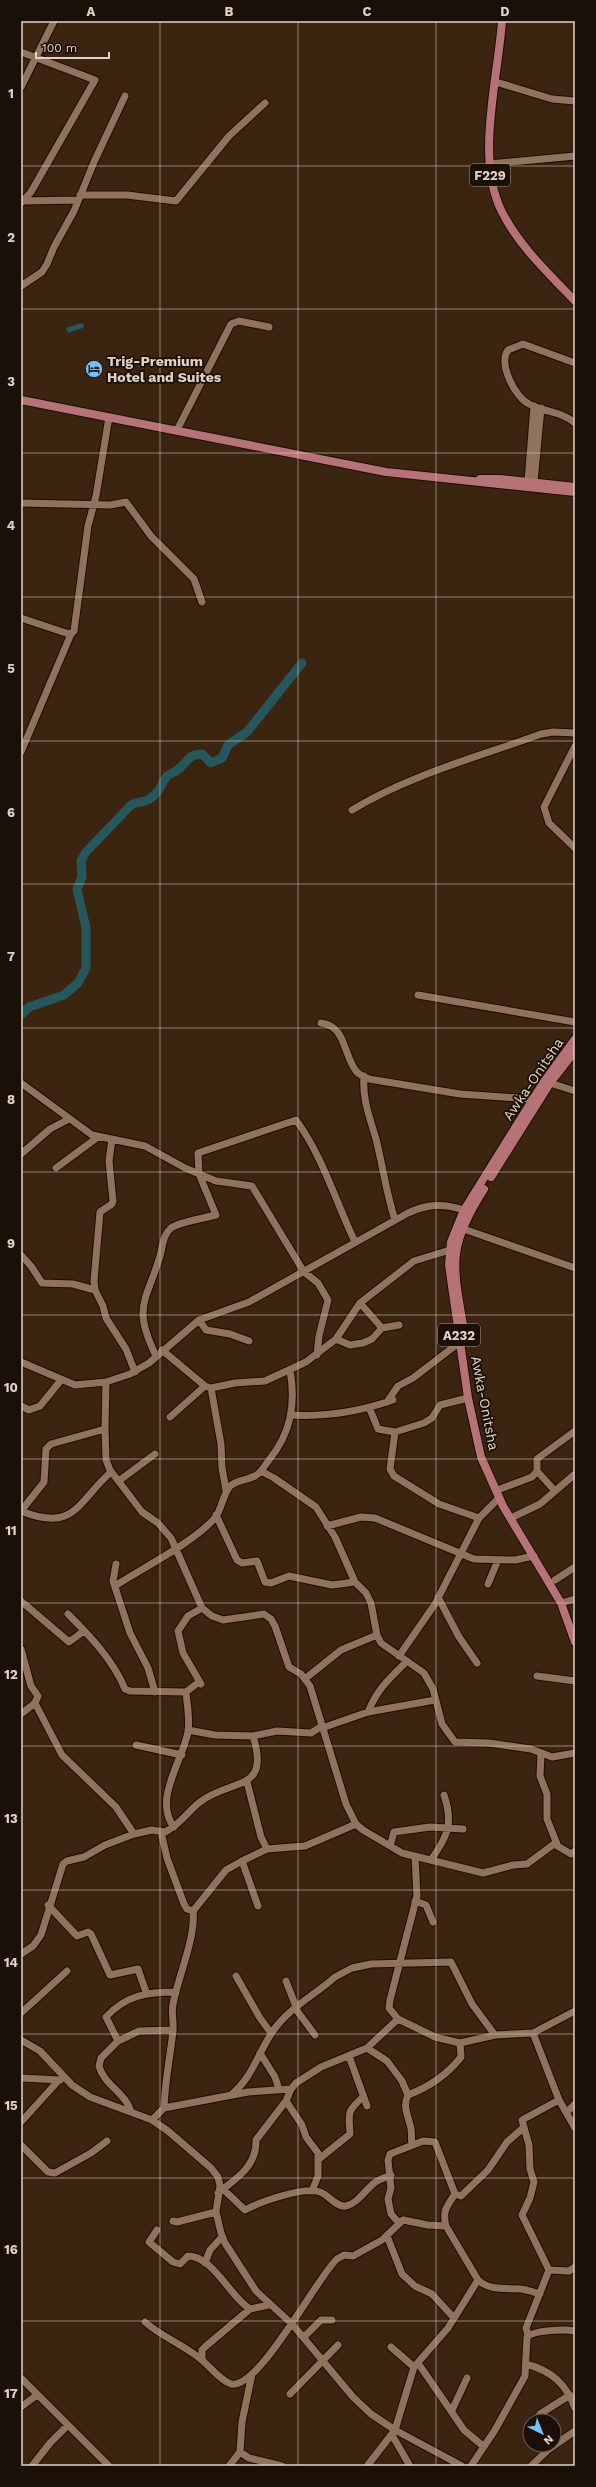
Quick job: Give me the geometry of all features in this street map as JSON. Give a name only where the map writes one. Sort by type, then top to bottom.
[{"type":"main road","name":"F229","points":[[502,21],[490,132],[489,164],[495,197],[510,227],[524,247],[575,301]]},
{"type":"main road","points":[[21,400],[177,430],[342,465],[463,481],[575,492]]},
{"type":"main road","points":[[463,481],[485,479],[531,481],[575,486]]},
{"type":"main road","name":"Awka-Onitsha","points":[[575,1040],[533,1099],[464,1210],[450,1250],[450,1284],[468,1398],[481,1457],[499,1494],[534,1556],[564,1602],[575,1642]]},
{"type":"main road","name":"Awka-Onitsha","points":[[575,1051],[550,1083],[459,1227],[455,1249],[455,1280],[480,1433],[499,1494],[515,1516],[555,1580],[575,1623]]},
{"type":"street","points":[[21,87],[54,21]]},
{"type":"street","points":[[21,52],[95,80],[34,186],[22,202]]},
{"type":"street","points":[[496,82],[552,99],[575,101]]},
{"type":"street","points":[[21,286],[42,272],[79,198],[125,96]]},
{"type":"street","points":[[22,202],[127,195],[176,201],[226,140],[265,103]]},
{"type":"street","points":[[489,164],[575,156]]},
{"type":"street","points":[[177,430],[231,324],[239,320],[269,327]]},
{"type":"street","points":[[575,363],[527,344],[518,344],[508,350],[503,362],[505,369],[523,400],[537,407],[565,415],[575,423]]},
{"type":"street","points":[[531,481],[537,407]]},
{"type":"street","points":[[21,752],[75,626],[88,526],[109,417]]},
{"type":"street","points":[[21,503],[93,504],[126,502],[130,505],[151,536],[194,579],[202,602]]},
{"type":"street","points":[[21,618],[71,634]]},
{"type":"street","points":[[352,810],[372,798],[428,775],[540,734],[553,732],[575,733]]},
{"type":"street","points":[[575,746],[544,807],[549,823],[575,848]]},
{"type":"street","points":[[418,995],[575,1022]]},
{"type":"street","points":[[321,1023],[328,1024],[337,1030],[357,1072],[380,1082],[488,1097],[511,1096],[533,1099]]},
{"type":"street","points":[[364,1076],[366,1108],[376,1140],[385,1189],[395,1220]]},
{"type":"street","points":[[21,1083],[69,1119],[98,1137],[145,1146],[199,1174],[216,1181],[252,1186],[304,1272],[318,1283],[328,1300],[319,1336],[317,1355]]},
{"type":"street","points":[[550,1083],[575,1092]]},
{"type":"street","points":[[21,1154],[50,1129],[69,1119]]},
{"type":"street","points":[[156,1356],[144,1323],[143,1305],[147,1288],[160,1256],[165,1236],[172,1228],[216,1215],[199,1174],[198,1153],[296,1120],[304,1130],[355,1242]]},
{"type":"street","points":[[56,1168],[98,1137]]},
{"type":"street","points":[[112,1139],[109,1161],[113,1201],[112,1204],[100,1212],[97,1228],[95,1290],[135,1372]]},
{"type":"street","points":[[21,1362],[60,1380],[75,1385],[102,1380],[106,1382],[135,1372],[199,1320],[232,1309],[304,1272],[355,1242],[417,1209],[432,1205],[446,1205],[464,1210]]},
{"type":"street","points":[[459,1227],[575,1268]]},
{"type":"street","points":[[170,1417],[208,1387],[265,1381],[290,1370],[317,1355],[336,1340],[360,1303],[414,1262],[450,1250]]},
{"type":"street","points":[[21,1255],[31,1266],[42,1283],[73,1284],[95,1290]]},
{"type":"street","points":[[360,1303],[382,1328]]},
{"type":"street","points":[[199,1320],[206,1330]]},
{"type":"street","points":[[336,1340],[350,1345],[363,1343],[372,1339],[382,1328],[399,1324]]},
{"type":"street","points":[[188,1328],[230,1334],[249,1341]]},
{"type":"street","points":[[292,1415],[313,1416],[369,1407],[390,1401],[398,1386],[414,1378],[460,1342]]},
{"type":"street","points":[[162,1350],[208,1387],[221,1444],[222,1468],[226,1490]]},
{"type":"street","points":[[115,1586],[176,1548],[203,1528],[216,1515],[226,1490],[233,1484],[255,1476],[261,1471],[282,1443],[292,1415],[294,1388],[290,1370]]},
{"type":"street","points":[[21,1406],[29,1410],[40,1406],[60,1380]]},
{"type":"street","points":[[106,1382],[104,1430],[106,1460],[111,1472],[120,1480],[136,1505],[165,1530],[176,1548],[202,1608],[212,1616],[223,1620],[264,1614],[268,1616],[275,1626],[289,1667],[306,1678],[346,1804],[356,1824],[390,1846],[415,1856],[483,1873],[513,1865],[527,1864],[552,1845],[557,1844]]},
{"type":"street","points":[[369,1407],[378,1429],[396,1432],[432,1418],[440,1405],[468,1398]]},
{"type":"street","points":[[104,1430],[51,1444],[46,1449],[44,1482],[21,1511],[48,1520],[70,1514],[82,1504],[111,1472]]},
{"type":"street","points":[[399,1656],[438,1597],[479,1518],[499,1494],[532,1477],[537,1472],[537,1459],[575,1431]]},
{"type":"street","points":[[396,1432],[390,1469],[394,1476],[439,1504],[479,1518]]},
{"type":"street","points":[[120,1480],[155,1454]]},
{"type":"street","points":[[261,1471],[310,1502],[327,1526],[347,1560],[355,1582],[366,1593],[371,1602],[377,1635],[381,1642],[424,1673],[433,1689],[442,1724],[455,1742],[489,1743],[531,1749],[552,1757],[575,1753]]},
{"type":"street","points":[[537,1472],[556,1491]]},
{"type":"street","points":[[515,1516],[540,1504],[575,1474]]},
{"type":"street","points":[[216,1515],[237,1560],[242,1563],[256,1560],[265,1582],[271,1583],[289,1576],[332,1585],[355,1582]]},
{"type":"street","points":[[327,1526],[361,1517],[375,1518],[398,1529],[462,1553],[474,1560],[516,1560],[534,1556]]},
{"type":"street","points":[[488,1584],[498,1560]]},
{"type":"street","points":[[116,1564],[113,1576],[115,1586],[130,1634],[144,1658],[155,1692]]},
{"type":"street","points":[[555,1580],[575,1567]]},
{"type":"street","points":[[438,1597],[459,1637],[477,1663]]},
{"type":"street","points":[[564,1602],[575,1599]]},
{"type":"street","points":[[21,1601],[69,1642],[84,1631]]},
{"type":"street","points":[[68,1614],[84,1631],[119,1675],[125,1689],[130,1691],[186,1692],[200,1683],[183,1653],[178,1631],[188,1616],[202,1608]]},
{"type":"street","points":[[306,1678],[341,1650],[377,1635]]},
{"type":"street","points":[[21,1649],[31,1686],[38,1696],[35,1703],[21,1714]]},
{"type":"street","points":[[368,1712],[375,1695],[384,1682],[407,1661]]},
{"type":"street","points":[[537,1676],[575,1681]]},
{"type":"street","points":[[174,1827],[167,1814],[166,1799],[168,1789],[182,1755],[188,1730],[186,1692]]},
{"type":"street","points":[[188,1730],[214,1735],[253,1736],[277,1731],[311,1733],[322,1727],[368,1712],[435,1700]]},
{"type":"street","points":[[35,1703],[62,1755],[116,1807],[134,1834]]},
{"type":"street","points":[[21,1954],[34,1946],[39,1939],[48,1905],[63,1864],[67,1861],[84,1857],[105,1845],[134,1834],[152,1830],[161,1832],[174,1827],[204,1799],[247,1782],[257,1764],[258,1756],[253,1736]]},
{"type":"street","points":[[136,1745],[182,1755]]},
{"type":"street","points":[[541,1753],[540,1776],[547,1794],[547,1819],[557,1844],[570,1854],[575,1851]]},
{"type":"street","points":[[247,1782],[267,1849]]},
{"type":"street","points":[[431,1860],[442,1844],[449,1826],[448,1806],[444,1795]]},
{"type":"street","points":[[164,2108],[165,2079],[173,2030],[172,2005],[194,1917],[193,1911],[226,1870],[242,1860],[267,1849],[305,1846],[356,1824]]},
{"type":"street","points":[[390,1846],[394,1832],[430,1826],[449,1826],[463,1829]]},
{"type":"street","points":[[161,1832],[167,1858],[186,1909],[193,1911]]},
{"type":"street","points":[[415,1856],[417,1896],[401,1965],[389,2008],[398,2019],[435,2037],[460,2043],[495,2035],[533,2033],[575,2011]]},
{"type":"street","points":[[242,1860],[258,1906]]},
{"type":"street","points":[[415,1901],[426,1905],[432,1922]]},
{"type":"street","points":[[48,1905],[77,1936],[88,1932],[91,1934],[110,1976],[138,1969],[146,1992]]},
{"type":"street","points":[[231,2094],[248,2079],[271,2033],[282,2019],[343,1972],[371,1964],[401,1965],[451,1962],[472,2004],[495,2035]]},
{"type":"street","points":[[21,2013],[67,1971]]},
{"type":"street","points":[[236,1976],[260,2018],[271,2033]]},
{"type":"street","points":[[286,1981],[296,2007],[315,2035]]},
{"type":"street","points":[[118,2041],[106,2016],[121,2005],[146,1992],[176,1992]]},
{"type":"street","points":[[220,2191],[239,2176],[254,2158],[257,2151],[256,2140],[286,2101],[291,2089],[321,2067],[367,2048],[398,2019]]},
{"type":"street","points":[[131,2112],[128,2102],[109,2084],[99,2066],[101,2058],[118,2041],[139,2031],[173,2030]]},
{"type":"street","points":[[533,2033],[559,2100],[575,2128]]},
{"type":"street","points":[[21,2040],[40,2051],[61,2079],[90,2096],[152,2120],[175,2136],[212,2168],[219,2182],[220,2191],[216,2212],[222,2237],[248,2281],[269,2305],[292,2324],[304,2337],[359,2403],[394,2433],[462,2466]]},
{"type":"street","points":[[412,2145],[411,2130],[406,2114],[405,2100],[408,2095],[440,2078],[452,2067],[461,2057],[460,2043]]},
{"type":"street","points":[[367,2048],[387,2061],[402,2081],[408,2095]]},
{"type":"street","points":[[260,2053],[275,2077],[279,2090]]},
{"type":"street","points":[[349,2056],[367,2106]]},
{"type":"street","points":[[21,2078],[61,2079]]},
{"type":"street","points":[[21,2122],[61,2079]]},
{"type":"street","points":[[152,2120],[164,2108],[231,2094],[291,2089]]},
{"type":"street","points":[[318,2159],[350,2134],[348,2116],[350,2109],[363,2097]]},
{"type":"street","points":[[471,2466],[495,2430],[525,2376],[525,2345],[528,2335],[526,2328],[549,2270],[522,2215],[530,2198],[534,2182],[530,2170],[529,2145],[523,2128],[522,2119],[559,2100]]},
{"type":"street","points":[[286,2101],[302,2125],[306,2137],[315,2147],[318,2159],[318,2176],[312,2191]]},
{"type":"street","points":[[567,2112],[575,2104]]},
{"type":"street","points":[[455,2194],[461,2196],[466,2192],[488,2170],[507,2142],[523,2128]]},
{"type":"street","points":[[21,2145],[48,2172],[55,2173],[107,2141]]},
{"type":"street","points":[[399,2223],[391,2214],[388,2199],[391,2188],[389,2156],[423,2141],[435,2142],[455,2194]]},
{"type":"street","points":[[220,2191],[245,2210],[262,2201],[312,2191],[320,2192],[340,2206],[345,2206],[358,2199],[377,2181],[391,2175]]},
{"type":"street","points":[[455,2194],[445,2209],[444,2216],[446,2226],[478,2280],[486,2285],[505,2290],[523,2289],[540,2294]]},
{"type":"street","points":[[173,2220],[178,2222],[216,2212]]},
{"type":"street","points":[[146,2322],[164,2337],[178,2343],[202,2360],[231,2384],[240,2383],[252,2374],[292,2324],[337,2259],[344,2255],[353,2256],[387,2236],[399,2223],[404,2220],[428,2225],[446,2226]]},
{"type":"street","points":[[156,2230],[149,2242],[173,2262],[180,2264],[190,2256],[205,2263],[223,2280],[242,2304],[250,2308]]},
{"type":"street","points":[[387,2236],[402,2274],[415,2286],[432,2294],[453,2317]]},
{"type":"street","points":[[205,2263],[210,2250],[222,2237]]},
{"type":"street","points":[[549,2270],[569,2271],[575,2267]]},
{"type":"street","points":[[367,2466],[394,2433],[416,2365],[439,2340],[453,2317],[466,2302],[478,2280]]},
{"type":"street","points":[[202,2360],[202,2350],[250,2308],[269,2305]]},
{"type":"street","points":[[304,2337],[321,2320],[332,2320]]},
{"type":"street","points":[[528,2335],[554,2330],[575,2330]]},
{"type":"street","points":[[290,2394],[322,2360],[329,2356],[338,2345]]},
{"type":"street","points":[[391,2347],[416,2365],[452,2410],[464,2430],[483,2446]]},
{"type":"street","points":[[526,2364],[548,2373],[571,2392],[575,2408]]},
{"type":"street","points":[[229,2466],[240,2452],[242,2422],[252,2374]]},
{"type":"street","points":[[21,2378],[67,2426],[109,2466]]},
{"type":"street","points":[[452,2410],[467,2378]]},
{"type":"street","points":[[541,2413],[571,2392]]},
{"type":"street","points":[[21,2407],[37,2395]]},
{"type":"street","points":[[32,2466],[50,2443],[67,2426]]},
{"type":"street","points":[[531,2466],[549,2449],[575,2431]]},
{"type":"street","points":[[394,2433],[410,2466]]},
{"type":"street","points":[[240,2452],[249,2458],[282,2466]]},
{"type":"water","points":[[81,323],[84,325],[83,328],[68,333],[66,328]]},
{"type":"waterway","points":[[21,1015],[29,1007],[64,995],[78,983],[86,968],[86,928],[77,889],[82,877],[81,861],[86,852],[131,805],[151,798],[157,792],[165,778],[178,769],[192,756],[202,754],[211,763],[222,758],[228,745],[247,732],[302,663]]},
{"type":"place","name":"Trig-Premium Hotel and Suites","points":[[94,369]]}]
